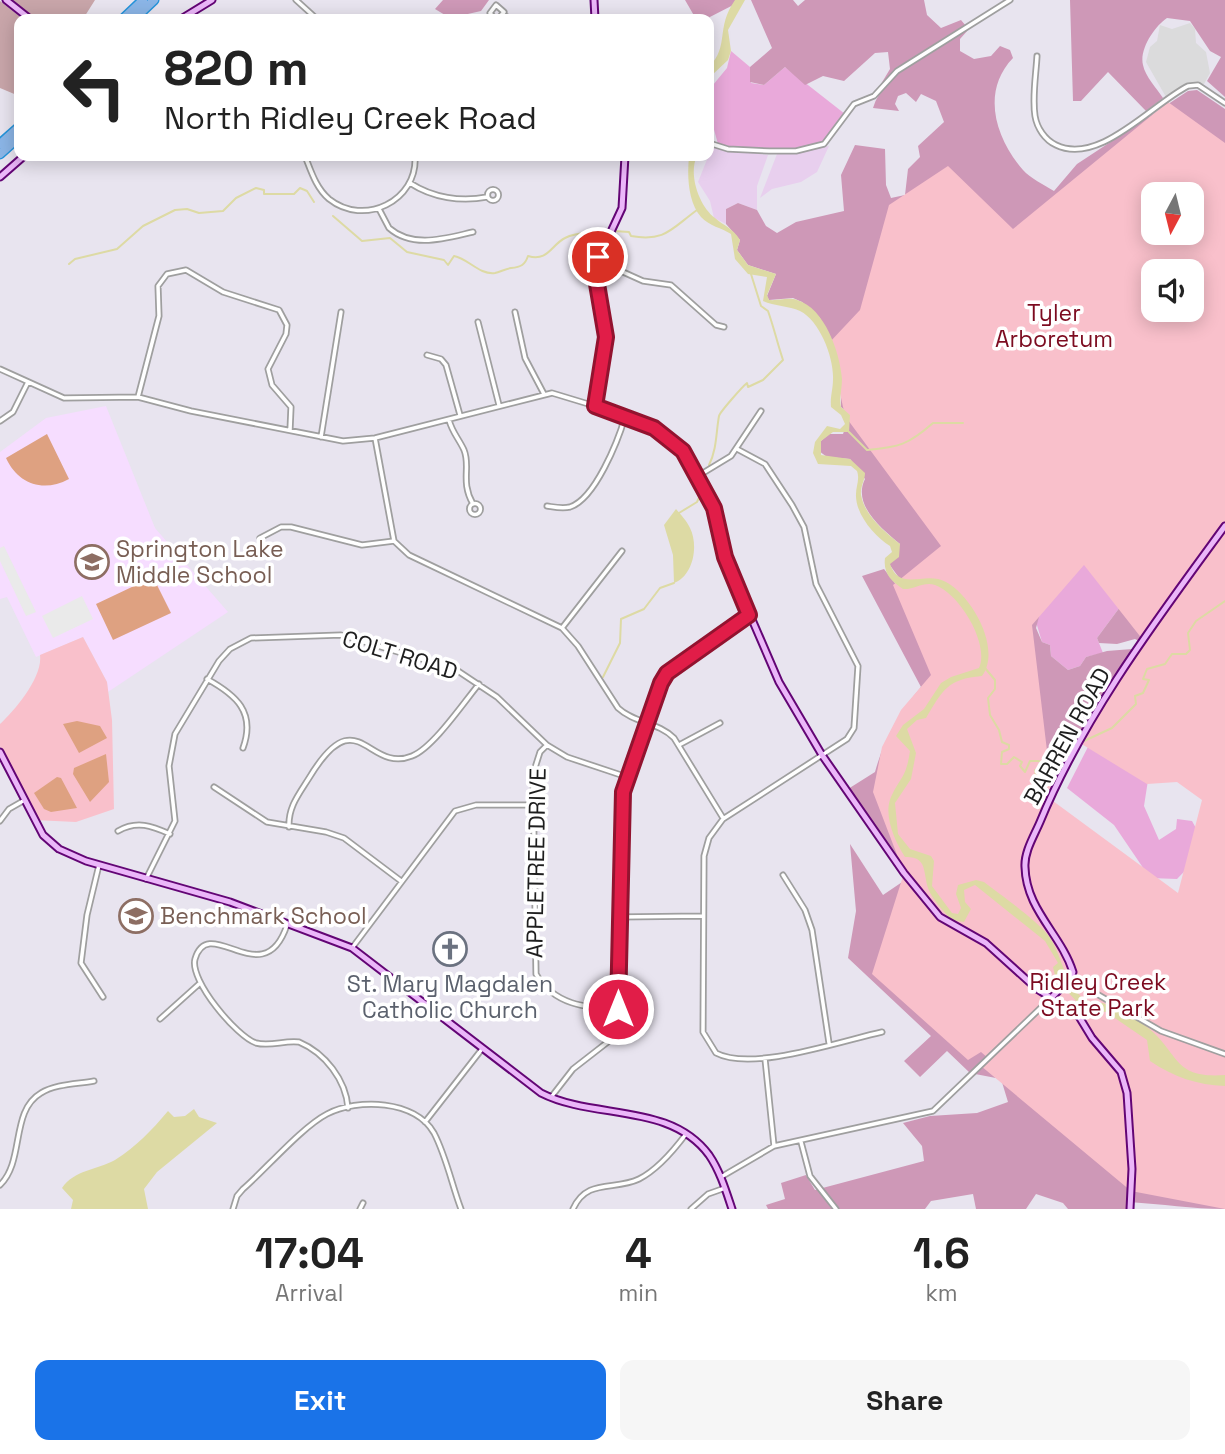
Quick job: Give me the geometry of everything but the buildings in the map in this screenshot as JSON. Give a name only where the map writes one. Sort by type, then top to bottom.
[{"type":"highway","points":[[128,14],[143,0]]},
{"type":"highway","points":[[139,14],[154,0]]},
{"type":"highway","points":[[0,144],[14,131]]},
{"type":"highway","points":[[0,154],[14,141]]},
{"type":"street","points":[[189,14],[212,0]]},
{"type":"street","points":[[296,0],[311,14]]},
{"type":"street","points":[[714,144],[769,152],[824,144],[854,104],[874,96],[897,71],[1010,0]]},
{"type":"street","points":[[8,1],[24,14]]},
{"type":"street","points":[[491,14],[489,12],[494,6],[502,8],[503,14]]},
{"type":"street","points":[[1037,56],[1035,117],[1045,137],[1063,149],[1090,149],[1128,128],[1188,86],[1198,85],[1225,103]]},
{"type":"street","points":[[0,177],[18,161]]},
{"type":"street","points":[[307,161],[315,181],[330,199],[353,210],[379,209],[397,198],[410,183],[414,161]]},
{"type":"street","points":[[595,406],[606,337],[595,271],[598,257],[622,208],[625,161]]},
{"type":"street","points":[[410,183],[420,190],[459,200],[487,197]]},
{"type":"street","points":[[379,209],[389,228],[412,238],[429,241],[473,232]]},
{"type":"street","points":[[138,397],[159,316],[158,286],[167,274],[186,270],[223,292],[272,305],[284,317],[286,334],[268,369],[272,386],[291,407],[290,430]]},
{"type":"street","points":[[595,271],[623,272],[643,281],[671,285],[716,325],[724,327]]},
{"type":"street","points":[[321,437],[341,312]]},
{"type":"street","points":[[515,312],[525,358],[544,394]]},
{"type":"street","points":[[478,322],[499,405]]},
{"type":"street","points":[[427,355],[441,359],[446,365],[460,416]]},
{"type":"street","points":[[0,369],[64,398],[138,397],[321,437],[359,442],[499,405],[558,393],[654,428],[676,443],[698,476],[714,508],[725,557],[779,682],[822,754],[904,873],[940,917],[986,943],[1037,989],[1079,1015],[1092,1038],[1121,1072],[1125,1082],[1132,1169],[1130,1209]]},
{"type":"street","points":[[0,421],[13,412],[28,382]]},
{"type":"street","points":[[698,476],[721,463],[737,449],[747,428],[761,411]]},
{"type":"street","points":[[547,506],[571,507],[590,491],[618,439],[625,417]]},
{"type":"street","points":[[449,420],[454,436],[465,452],[465,490],[472,504]]},
{"type":"street","points":[[375,438],[394,541],[409,555],[562,628],[578,646],[624,714],[669,733],[723,819]]},
{"type":"street","points":[[737,449],[765,464],[804,527],[816,584],[858,666],[860,676],[853,728],[847,739],[723,819],[705,847],[703,916],[706,1040],[716,1053],[730,1059],[765,1059],[882,1032]]},
{"type":"street","name":"BARREN ROAD","points":[[1052,997],[1070,979],[1072,968],[1033,904],[1024,865],[1028,851],[1053,790],[1086,732],[1150,629],[1225,526]]},
{"type":"street","points":[[260,538],[281,527],[290,527],[362,545],[394,541]]},
{"type":"street","points":[[562,628],[622,551]]},
{"type":"street","points":[[551,1098],[581,1061],[614,1035],[619,1021],[621,810],[627,777],[667,673],[749,615]]},
{"type":"street","name":"COLT ROAD","points":[[146,879],[175,821],[169,766],[175,734],[207,679],[230,649],[251,638],[332,634],[456,669],[479,684],[530,726],[547,745],[567,757],[627,777]]},
{"type":"street","points":[[207,679],[230,692],[242,706],[248,725],[243,748]]},
{"type":"street","points":[[289,827],[292,805],[325,751],[334,743],[349,740],[391,756],[409,757],[422,750],[479,684]]},
{"type":"street","points":[[679,745],[720,723]]},
{"type":"street","name":"APPLETREE DRIVE","points":[[547,745],[535,765],[536,974],[543,984],[576,1007],[618,1009]]},
{"type":"street","points":[[0,752],[23,801],[50,842],[70,855],[230,902],[352,948],[551,1098],[575,1106],[652,1119],[686,1134],[709,1155],[721,1177],[732,1209]]},
{"type":"street","points":[[214,787],[259,818],[344,838],[401,881]]},
{"type":"street","points":[[0,821],[9,809],[23,801]]},
{"type":"street","points":[[352,948],[450,817],[463,807],[534,805]]},
{"type":"street","points":[[118,831],[136,824],[170,834]]},
{"type":"street","points":[[99,865],[87,915],[81,963],[103,997]]},
{"type":"street","points":[[783,875],[805,910],[812,930],[829,1043]]},
{"type":"street","points":[[619,917],[703,916]]},
{"type":"street","points":[[288,923],[282,940],[267,954],[249,956],[222,943],[206,946],[194,960],[199,984],[245,1038],[264,1045],[299,1042],[314,1052],[336,1072],[347,1096],[348,1108]]},
{"type":"street","points":[[160,1019],[199,984]]},
{"type":"street","points":[[1083,986],[1161,1031],[1225,1054]]},
{"type":"street","points":[[721,1177],[774,1146],[933,1111],[1052,997]]},
{"type":"street","points":[[425,1122],[482,1048]]},
{"type":"street","points":[[765,1059],[774,1146]]},
{"type":"street","points":[[0,1185],[12,1170],[23,1120],[34,1097],[43,1091],[94,1081]]},
{"type":"street","points":[[233,1209],[239,1194],[327,1114],[348,1108],[390,1105],[415,1114],[434,1133],[461,1209]]},
{"type":"street","points":[[573,1209],[581,1196],[594,1187],[640,1179],[672,1151],[686,1134]]},
{"type":"street","points":[[801,1142],[810,1176],[836,1209]]},
{"type":"street","points":[[691,1209],[708,1194],[725,1188]]},
{"type":"street","points":[[360,1209],[363,1203]]},
{"type":"shaded area","points":[[13,0],[95,0],[86,14],[28,14]]},
{"type":"shaded area","points":[[735,0],[745,0],[728,30],[731,51],[728,60],[714,73],[714,60],[719,51],[729,10]]},
{"type":"shaded area","points":[[0,1],[17,14],[14,14],[14,94],[0,88]]},
{"type":"shaded area","points":[[1190,23],[1195,29],[1196,43],[1206,52],[1210,73],[1204,84],[1185,84],[1166,97],[1146,62],[1150,47],[1157,41],[1160,25],[1172,29]]},
{"type":"shaded area","points":[[731,51],[750,67],[751,83],[764,85],[785,67],[845,114],[833,132],[815,146],[773,151],[718,144],[714,130],[714,84],[727,68]]},
{"type":"shaded area","points":[[829,146],[817,172],[801,182],[772,189],[760,198],[777,154]]},
{"type":"shaded area","points":[[714,147],[768,155],[757,186],[757,210],[738,203],[726,209],[726,224],[714,218],[710,201],[698,182],[706,161],[714,161]]},
{"type":"shaded area","points":[[689,161],[696,161],[695,180],[704,206],[740,240],[737,250],[748,265],[776,274],[767,295],[769,300],[794,299],[807,305],[816,312],[829,333],[838,357],[842,379],[841,407],[850,415],[849,432],[833,432],[821,441],[821,455],[850,459],[865,473],[861,489],[863,503],[876,522],[900,544],[899,557],[890,564],[894,573],[907,579],[938,579],[956,589],[974,611],[986,638],[987,665],[982,676],[953,683],[942,693],[926,718],[917,720],[907,729],[916,753],[911,779],[895,803],[898,834],[910,849],[931,856],[934,861],[932,886],[952,913],[958,914],[961,908],[956,894],[958,885],[976,880],[984,882],[1043,929],[1054,944],[1068,978],[1081,996],[1091,1002],[1103,1003],[1142,1023],[1158,1037],[1178,1062],[1195,1073],[1225,1075],[1225,1086],[1195,1082],[1168,1072],[1150,1061],[1147,1040],[1106,1012],[1084,1009],[1056,980],[1053,967],[1058,963],[1045,941],[975,885],[964,890],[965,902],[971,909],[964,922],[952,920],[930,892],[921,862],[905,857],[901,851],[891,828],[888,812],[891,797],[905,772],[910,751],[896,736],[903,725],[924,709],[941,683],[979,668],[980,646],[976,633],[962,608],[944,590],[931,584],[903,589],[895,583],[885,568],[885,558],[892,552],[890,546],[867,524],[859,509],[856,494],[857,471],[851,466],[818,464],[813,453],[815,442],[827,426],[840,429],[845,424],[841,415],[831,407],[833,370],[824,341],[814,323],[800,311],[763,301],[767,277],[748,274],[735,259],[731,234],[701,217],[693,204]]},
{"type":"shaded area","name":"Springton Lake Middle School","points":[[106,406],[155,528],[228,612],[108,692],[107,682],[83,637],[36,657],[7,597],[0,599],[0,452],[46,418]]},
{"type":"shaded area","points":[[47,434],[69,479],[50,485],[32,484],[17,474],[6,458]]},
{"type":"shaded area","points":[[676,509],[686,520],[693,535],[694,551],[686,574],[674,583],[673,555],[664,525]]},
{"type":"shaded area","points":[[4,546],[36,612],[26,616],[0,561],[0,548]]},
{"type":"shaded area","points":[[1085,563],[1120,607],[1097,638],[1103,653],[1086,657],[1080,666],[1068,670],[1051,656],[1050,645],[1042,642],[1036,622],[1040,613]]},
{"type":"shaded area","points":[[153,577],[171,613],[113,640],[96,604]]},
{"type":"shaded area","points":[[82,596],[93,619],[53,638],[42,616]]},
{"type":"shaded area","points":[[77,721],[100,726],[107,738],[79,753],[63,724]]},
{"type":"shaded area","points":[[1092,739],[1153,748],[1144,806],[1159,840],[1176,829],[1177,819],[1192,821],[1207,848],[1177,879],[1150,878],[1114,825],[1067,788]]},
{"type":"shaded area","points":[[106,754],[109,782],[90,802],[73,774],[74,768]]},
{"type":"shaded area","points":[[57,777],[61,778],[77,808],[51,812],[44,809],[34,793]]},
{"type":"shaded area","points":[[194,1109],[199,1117],[217,1123],[157,1172],[144,1189],[148,1209],[71,1209],[73,1200],[62,1188],[73,1177],[123,1155],[168,1111],[174,1117],[185,1116]]},
{"type":"green space","points":[[443,0],[489,0],[481,11],[468,14],[443,14],[435,9]]},
{"type":"green space","points":[[685,0],[743,0],[714,15],[693,14]]},
{"type":"green space","points":[[751,0],[793,0],[798,6],[805,0],[924,0],[927,15],[941,28],[961,20],[966,26],[897,68],[881,84],[890,69],[888,52],[875,53],[844,81],[823,76],[805,85],[785,67],[764,85],[750,82],[750,67],[772,48]]},
{"type":"green space","points":[[1070,0],[1225,0],[1225,97],[1207,81],[1221,57],[1210,51],[1190,21],[1167,18],[1149,38],[1142,59],[1146,74],[1163,98],[1146,111],[1108,72],[1081,101],[1073,101]]},
{"type":"green space","name":"Tyler Arboretum","points":[[968,30],[960,39],[960,51],[974,59],[991,56],[1000,46],[1010,50],[1013,58],[997,85],[995,100],[999,129],[1005,144],[1023,170],[1054,191],[1077,164],[1188,91],[1197,90],[1225,109],[1225,520],[1139,641],[1135,639],[1117,644],[1099,643],[1097,638],[1120,607],[1085,563],[1040,613],[1036,628],[1042,642],[1050,645],[1051,656],[1068,670],[1080,666],[1086,657],[1107,651],[1132,649],[1092,716],[1084,718],[1086,727],[1080,736],[1066,737],[1056,750],[1050,748],[1044,756],[939,693],[900,579],[889,564],[900,544],[871,516],[862,498],[865,479],[850,459],[827,457],[819,451],[821,441],[829,434],[843,434],[850,415],[841,407],[841,391],[820,318],[802,302],[793,298],[769,300],[767,296],[776,274],[748,265],[737,250],[740,240],[726,224],[726,209],[738,203],[757,210],[766,226],[777,233],[796,222],[844,211],[841,175],[855,145],[885,149],[886,185],[891,198],[905,195],[908,169],[920,157],[918,146],[944,122],[936,101],[921,94],[916,102],[906,93],[898,96],[895,104],[899,111],[873,108],[888,82],[927,53]]},
{"type":"green space","name":"Ridley Creek State Park","points":[[1168,102],[1225,143],[1225,1209],[1131,1191],[981,1066],[988,1058],[981,1052],[968,1060],[872,974],[904,873],[873,792],[882,747],[901,710],[931,675],[893,585],[941,546],[845,416],[829,343],[860,310],[889,205],[948,166],[1013,229]],"holes":[[[1084,565],[1143,640],[1080,743],[1147,784],[1177,782],[1202,800],[1178,893],[1053,801],[1032,625]]]},
{"type":"green space","points":[[884,569],[964,672],[1225,1086],[1225,1209],[1129,1202],[1128,1209],[1068,1209],[1063,1203],[1036,1194],[1026,1209],[976,1209],[973,1194],[931,1201],[925,1209],[768,1209],[766,1205],[785,1199],[781,1183],[806,1175],[815,1190],[924,1161],[922,1146],[903,1123],[930,1116],[977,1113],[1008,1102],[1001,1079],[970,1073],[947,1051],[920,1077],[904,1061],[931,1036],[848,958],[856,911],[850,844],[883,895],[911,876],[848,789],[875,772],[893,727],[921,687],[862,576]]},
{"type":"green space","points":[[83,637],[107,682],[112,720],[114,809],[76,822],[34,820],[0,746],[0,724],[33,683],[40,664],[40,655]]},
{"type":"waterway","points":[[69,264],[75,259],[117,249],[143,226],[175,210],[187,209],[199,213],[223,211],[236,198],[256,188],[264,190],[264,194],[294,194],[300,188],[307,191],[314,202]]},
{"type":"waterway","points":[[614,231],[629,232],[631,236],[660,235],[697,210]]},
{"type":"waterway","points":[[333,216],[362,241],[390,238],[407,252],[444,260],[448,265],[454,256],[489,273],[520,266],[528,256],[545,255],[570,236],[609,230]]},
{"type":"waterway","points":[[709,465],[720,414],[747,383],[748,387],[763,380],[783,360],[768,311],[761,306],[751,274]]},
{"type":"waterway","points":[[849,432],[867,450],[903,444],[933,423],[963,423]]},
{"type":"waterway","points":[[679,513],[697,502],[702,491]]},
{"type":"waterway","points":[[603,677],[620,643],[621,619],[644,609],[660,588],[674,583]]},
{"type":"waterway","points":[[1084,741],[1112,728],[1136,704],[1135,696],[1143,693],[1149,680],[1143,679],[1147,669],[1165,664],[1172,654],[1186,654],[1190,650],[1188,633],[1196,621],[1225,601]]},
{"type":"waterway","points":[[985,668],[995,680],[995,689],[988,698],[990,715],[999,730],[1002,742],[1009,745],[1009,749],[1002,752],[1001,764],[1007,764],[1014,757],[1022,762],[1020,766],[1025,772],[1030,761],[1039,761],[1045,767],[1043,772],[1035,770],[1037,781],[1042,782],[1063,759],[1063,742],[1078,741]]},
{"type":"place","name":"Springton Lake Middle School","points":[[92,562]]},
{"type":"place","name":"Benchmark School","points":[[136,916]]},
{"type":"place","name":"St. Mary Magdalen Catholic Church","points":[[450,949]]},
{"type":"route","points":[[598,257],[596,278],[606,324],[606,347],[595,406],[654,428],[683,451],[714,508],[725,557],[739,584],[749,615],[667,673],[627,777],[621,810],[618,1009]]}]
